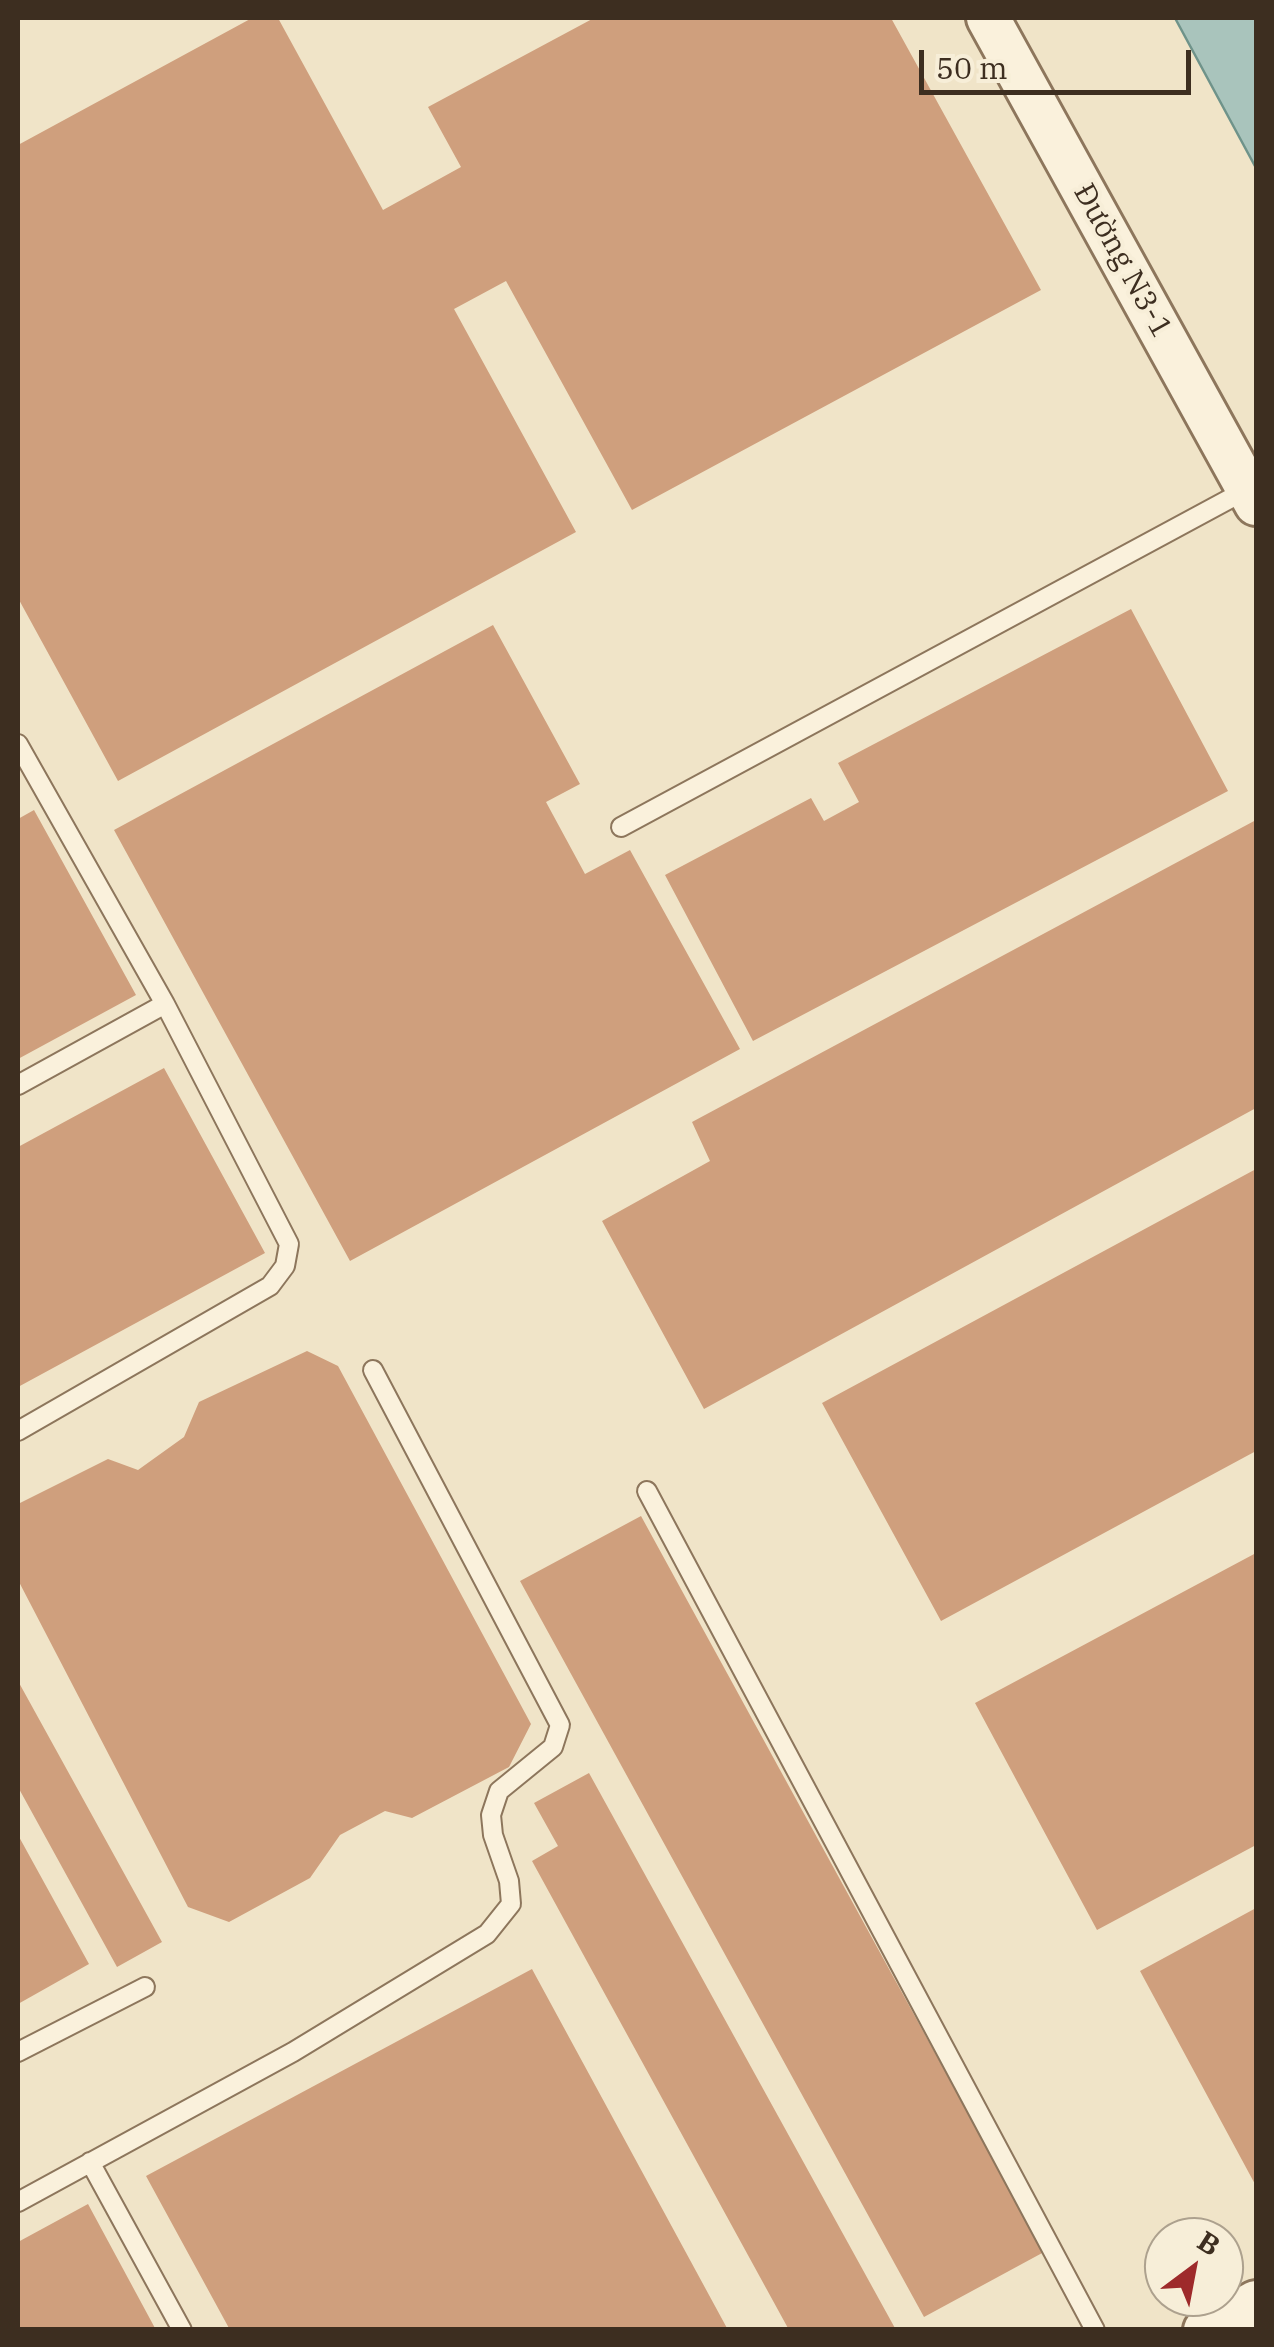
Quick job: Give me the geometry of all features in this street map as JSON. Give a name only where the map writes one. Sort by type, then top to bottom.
[{"type":"street","name":"Đường N3-1","points":[[988,18],[1252,496]]},
{"type":"street","points":[[1206,2330],[1256,2302]]},
{"type":"lane","points":[[622,827],[1252,496]]},
{"type":"lane","points":[[18,1431],[270,1286],[285,1266],[289,1244],[166,1004],[19,751]]},
{"type":"lane","points":[[18,1085],[166,1004]]},
{"type":"lane","points":[[18,2202],[292,2052],[487,1934],[511,1904],[509,1881],[493,1834],[491,1814],[499,1791],[553,1747],[560,1724],[373,1370]]},
{"type":"lane","points":[[647,1491],[1095,2330]]},
{"type":"lane","points":[[18,2052],[145,1987]]},
{"type":"lane","points":[[90,2162],[182,2330]]},
{"type":"water","points":[[1175,18],[1256,18],[1256,168]]},
{"type":"building","points":[[252,18],[278,18],[383,210],[461,167],[428,107],[594,18],[891,18],[1041,290],[632,510],[506,281],[454,309],[576,532],[118,781],[18,598],[18,145]]},
{"type":"building","points":[[1131,609],[1228,791],[753,1041],[665,875],[811,798],[824,821],[859,802],[838,763]]},
{"type":"building","points":[[493,625],[580,784],[546,802],[585,874],[630,850],[740,1049],[350,1261],[114,830]]},
{"type":"building","points":[[34,810],[136,995],[18,1059],[18,819]]},
{"type":"building","points":[[1256,820],[1256,1108],[704,1409],[602,1221],[710,1161],[692,1122]]},
{"type":"building","points":[[164,1068],[265,1253],[18,1387],[18,1147]]},
{"type":"building","points":[[1256,1169],[1256,1451],[941,1621],[822,1403]]},
{"type":"building","points":[[307,1351],[338,1366],[531,1724],[509,1767],[412,1818],[385,1811],[340,1835],[310,1878],[229,1922],[188,1907],[18,1580],[18,1504],[108,1459],[138,1470],[184,1437],[199,1402]]},
{"type":"building","points":[[641,1516],[1044,2252],[924,2317],[520,1581]]},
{"type":"building","points":[[1256,1553],[1256,1845],[1097,1930],[975,1703]]},
{"type":"building","points":[[18,1681],[162,1942],[117,1967],[18,1787]]},
{"type":"building","points":[[589,1773],[896,2330],[789,2330],[532,1861],[558,1846],[534,1803]]},
{"type":"building","points":[[18,1835],[89,1964],[18,2004]]},
{"type":"building","points":[[1256,1908],[1256,2186],[1140,1971]]},
{"type":"building","points":[[532,1969],[728,2330],[230,2330],[146,2176]]},
{"type":"building","points":[[88,2204],[156,2330],[18,2330],[18,2242]]}]
